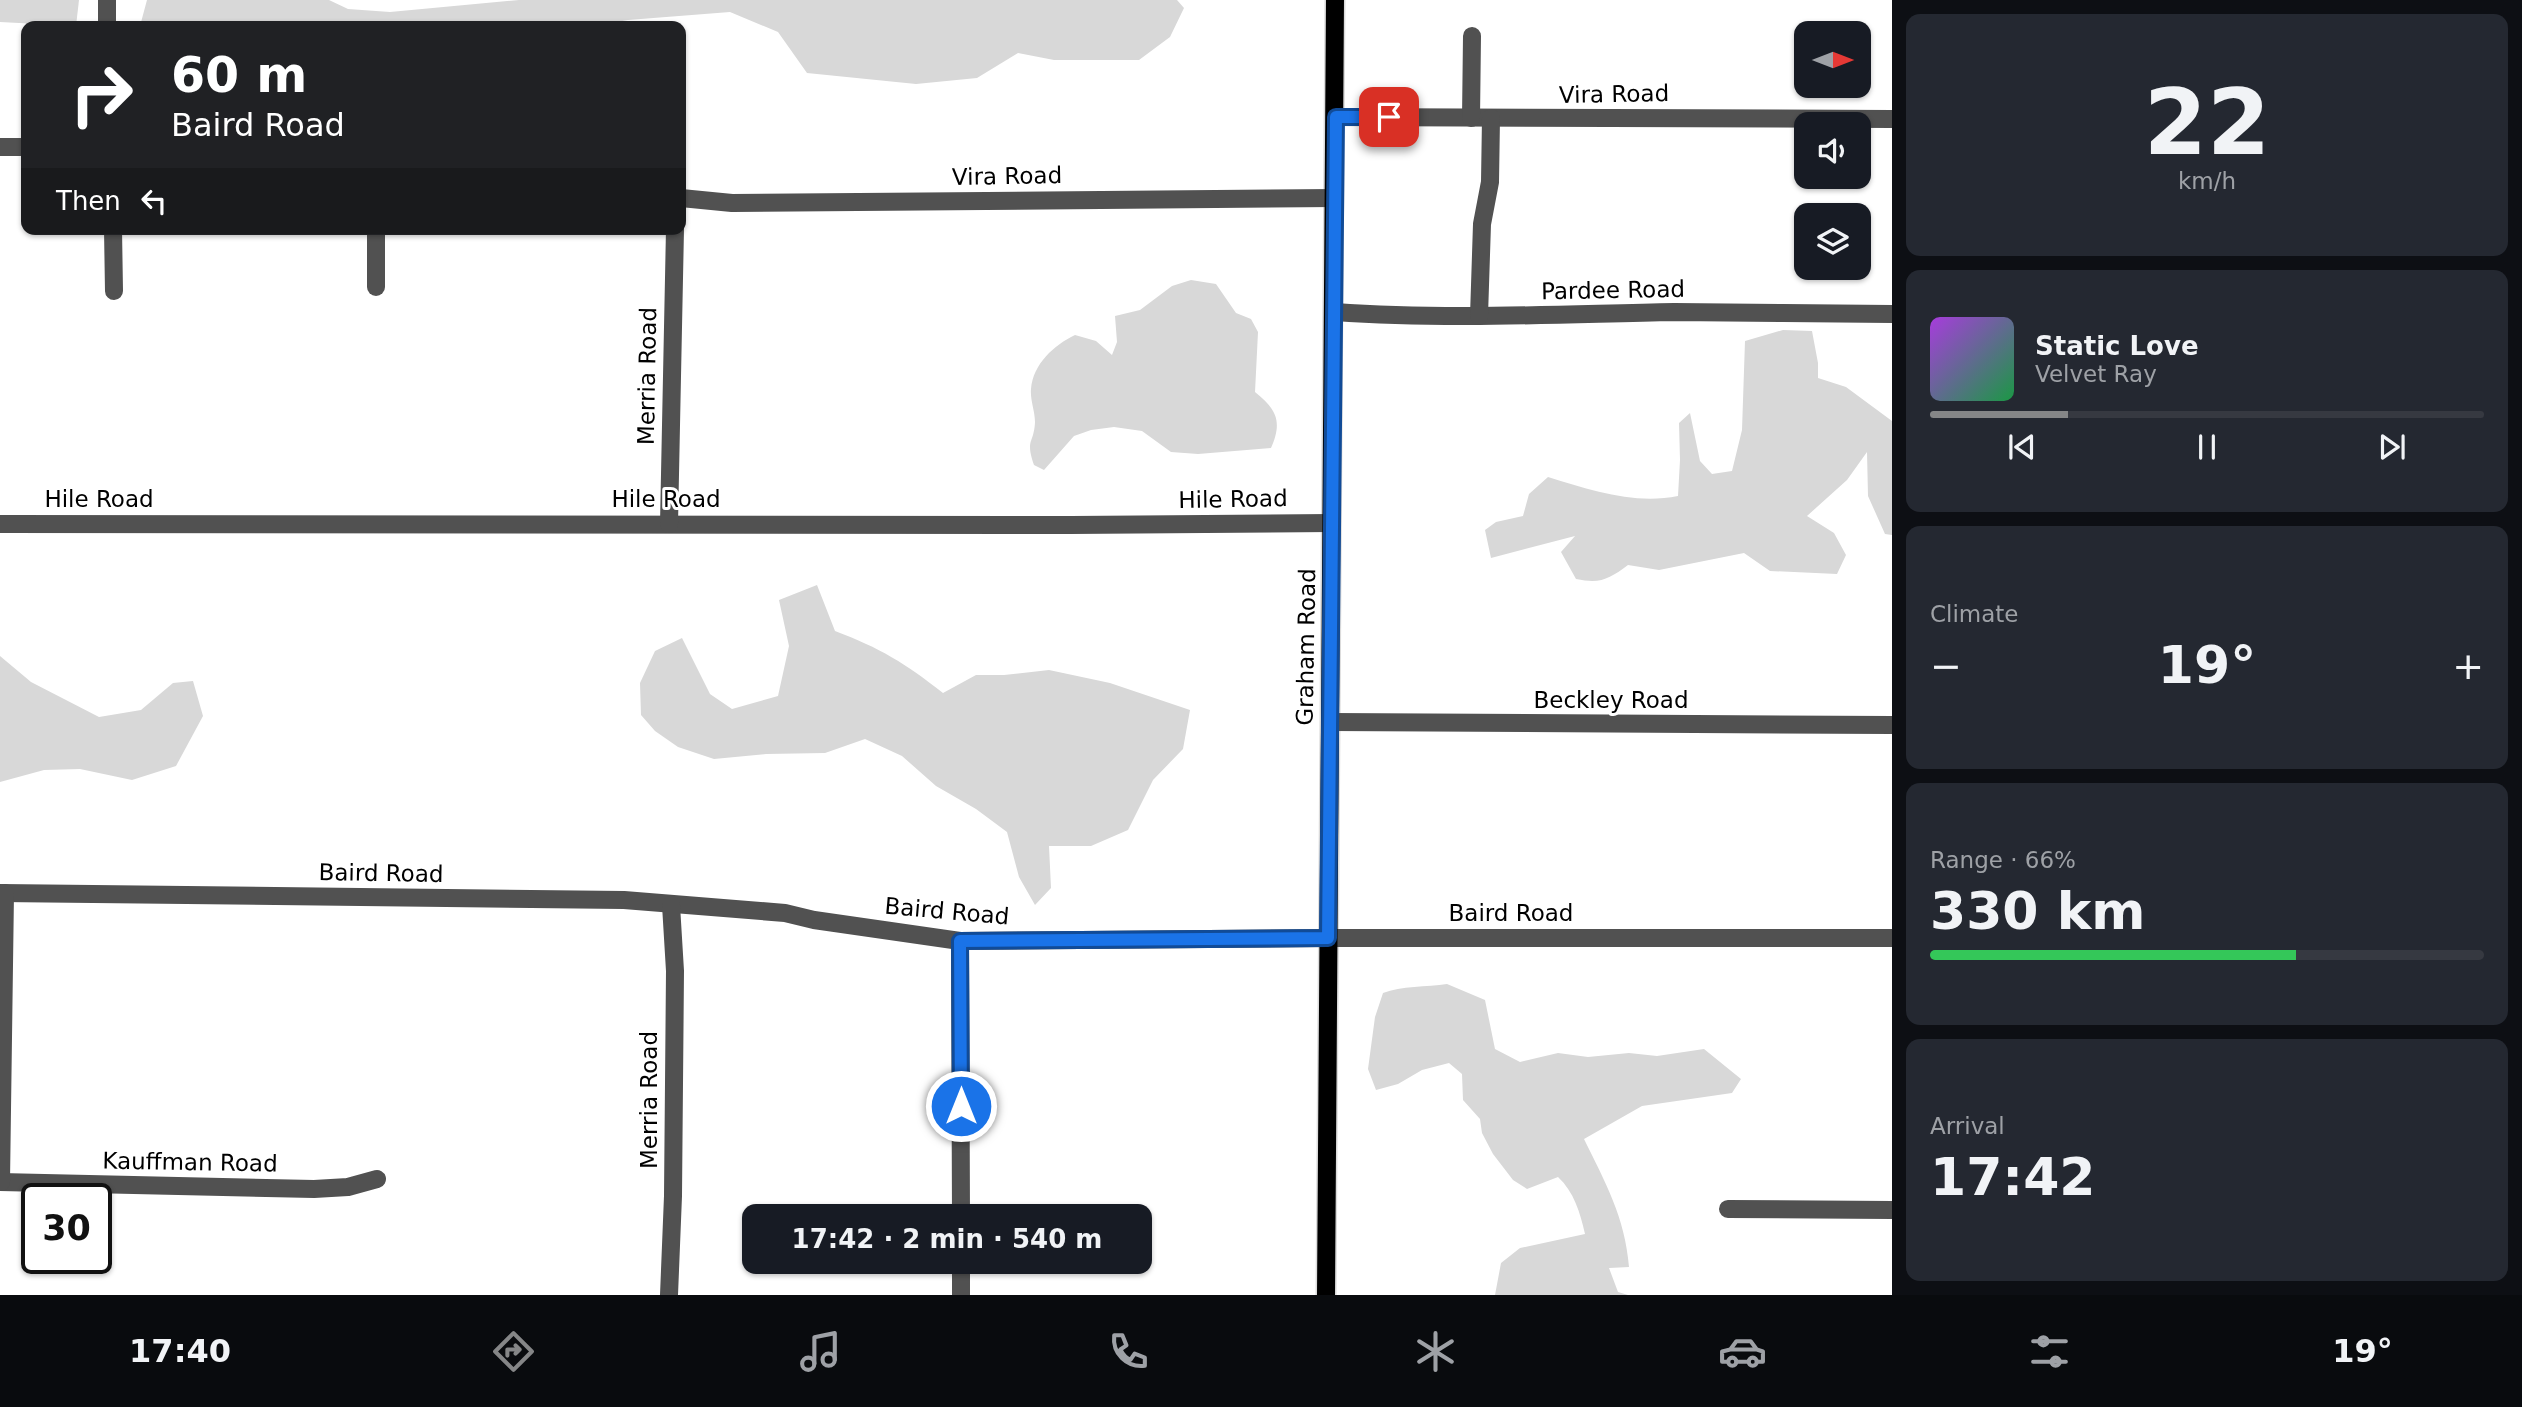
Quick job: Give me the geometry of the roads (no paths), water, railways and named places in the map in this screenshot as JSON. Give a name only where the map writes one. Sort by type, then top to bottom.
[{"type":"main road","name":"Graham Road","points":[[1326,1295],[1335,312],[1335,0]]},
{"type":"street","points":[[107,0],[107,21]]},
{"type":"street","points":[[1471,118],[1472,36]]},
{"type":"street","name":"Vira Road","points":[[1336,117],[1892,119]]},
{"type":"street","points":[[1479,316],[1482,224],[1490,181],[1491,118]]},
{"type":"street","points":[[0,147],[21,147]]},
{"type":"street","name":"Vira Road","points":[[686,198],[746,203],[1335,198]]},
{"type":"street","points":[[113,235],[114,291]]},
{"type":"street","points":[[376,235],[376,287]]},
{"type":"street","name":"Merria Road","points":[[669,524],[675,235]]},
{"type":"street","name":"Pardee Road","points":[[1335,312],[1394,316],[1541,317],[1674,312],[1892,314]]},
{"type":"street","name":"Hile Road","points":[[0,524],[1332,523]]},
{"type":"street","name":"Beckley Road","points":[[1330,722],[1892,725]]},
{"type":"street","points":[[1,1182],[2,893]]},
{"type":"street","name":"Baird Road","points":[[2,893],[624,900],[785,913],[814,920],[960,941],[1892,938]]},
{"type":"street","name":"Merria Road","points":[[669,1295],[673,1196],[675,971],[671,905]]},
{"type":"street","points":[[960,941],[961,1204]]},
{"type":"street","name":"Kauffman Road","points":[[1,1182],[314,1189],[348,1186],[377,1178]]},
{"type":"street","points":[[1728,1209],[1892,1210]]},
{"type":"street","points":[[961,1274],[961,1295]]}]
